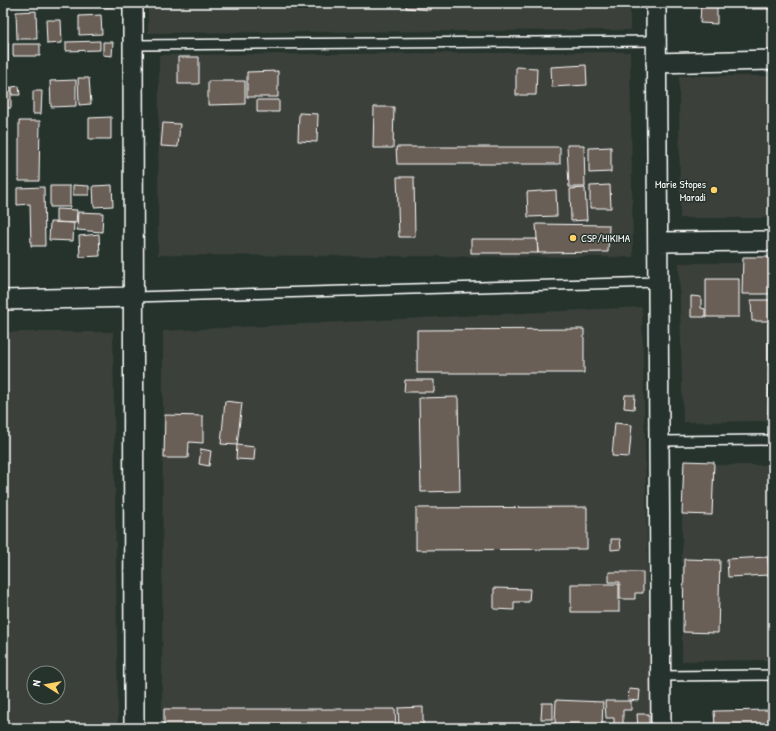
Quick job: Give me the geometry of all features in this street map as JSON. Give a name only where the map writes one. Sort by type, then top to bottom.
[{"type":"street","points":[[134,3],[134,728]]},
{"type":"street","points":[[656,3],[661,728]]},
{"type":"street","points":[[656,63],[773,60]]},
{"type":"street","points":[[658,242],[773,241]]},
{"type":"street","points":[[3,300],[134,296]]},
{"type":"lane","points":[[134,45],[656,41]]},
{"type":"lane","points":[[134,296],[658,282]]},
{"type":"lane","points":[[659,441],[773,440]]},
{"type":"lane","points":[[660,676],[773,675]]},
{"type":"shaded area","points":[[148,3],[630,3],[630,30],[148,33]]},
{"type":"shaded area","points":[[630,52],[633,257],[158,255],[159,55]]},
{"type":"shaded area","points":[[679,76],[773,76],[773,218],[680,218]]},
{"type":"shaded area","points":[[679,263],[773,263],[773,421],[683,422]]},
{"type":"shaded area","points":[[642,307],[651,728],[162,728],[163,331]]},
{"type":"shaded area","points":[[3,332],[113,332],[118,728],[3,728]]},
{"type":"shaded area","points":[[682,465],[773,465],[773,660],[682,661]]},
{"type":"building","points":[[102,3],[113,3],[113,7],[102,7]]},
{"type":"building","points":[[407,3],[431,3],[430,10],[406,8]]},
{"type":"building","points":[[701,3],[717,3],[717,24],[700,23]]},
{"type":"building","points":[[752,3],[773,3],[773,9],[752,9]]},
{"type":"building","points":[[36,11],[37,39],[17,39],[16,12]]},
{"type":"building","points":[[101,15],[102,34],[79,35],[79,16]]},
{"type":"building","points":[[46,20],[61,20],[62,43],[47,44]]},
{"type":"building","points":[[100,41],[100,50],[66,51],[66,42]]},
{"type":"building","points":[[103,42],[113,42],[112,56],[103,55]]},
{"type":"building","points":[[3,43],[8,43],[8,61],[3,61]]},
{"type":"building","points":[[13,44],[40,44],[40,56],[13,56]]},
{"type":"building","points":[[178,57],[199,57],[199,84],[178,84]]},
{"type":"building","points":[[586,65],[587,85],[552,87],[551,67]]},
{"type":"building","points":[[516,67],[537,68],[536,95],[516,95]]},
{"type":"building","points":[[278,71],[278,97],[247,97],[247,72]]},
{"type":"building","points":[[78,78],[89,78],[91,104],[79,105]]},
{"type":"building","points":[[76,80],[76,106],[51,107],[50,81]]},
{"type":"building","points":[[208,81],[245,81],[245,104],[208,105]]},
{"type":"building","points":[[19,86],[20,95],[12,95],[12,87]]},
{"type":"building","points":[[3,87],[11,87],[11,108],[3,108]]},
{"type":"building","points":[[33,91],[42,91],[41,114],[33,114]]},
{"type":"building","points":[[257,100],[279,100],[279,112],[257,112]]},
{"type":"building","points":[[374,107],[394,107],[393,148],[373,148]]},
{"type":"building","points":[[299,113],[318,114],[317,142],[298,141]]},
{"type":"building","points":[[111,117],[111,139],[89,139],[89,118]]},
{"type":"building","points":[[19,121],[40,121],[39,181],[19,181]]},
{"type":"building","points":[[163,123],[180,124],[178,147],[161,146]]},
{"type":"building","points":[[567,145],[584,145],[585,187],[569,187]]},
{"type":"building","points":[[396,147],[560,147],[560,164],[397,164]]},
{"type":"building","points":[[611,147],[611,172],[589,173],[589,148]]},
{"type":"building","points":[[397,177],[414,177],[415,237],[399,237]]},
{"type":"building","points":[[73,185],[89,186],[89,195],[73,195]]},
{"type":"building","points":[[112,185],[113,206],[94,207],[93,186]]},
{"type":"building","points":[[610,185],[611,208],[590,208],[590,186]]},
{"type":"building","points":[[50,186],[70,186],[70,207],[50,207]]},
{"type":"building","points":[[44,187],[45,246],[31,246],[30,204],[17,205],[17,188]]},
{"type":"building","points":[[585,188],[587,220],[571,221],[570,189]]},
{"type":"building","points":[[556,190],[557,216],[528,217],[527,192]]},
{"type":"building","points":[[56,209],[77,210],[76,223],[56,222]]},
{"type":"building","points":[[78,212],[103,213],[102,232],[77,230]]},
{"type":"building","points":[[50,222],[74,223],[73,241],[49,240]]},
{"type":"building","name":"CSP/HIKIMA","points":[[536,224],[609,225],[608,252],[538,253]]},
{"type":"building","points":[[99,234],[100,256],[80,257],[79,236]]},
{"type":"building","points":[[471,239],[537,239],[538,253],[471,253]]},
{"type":"building","points":[[743,257],[773,257],[773,294],[742,294]]},
{"type":"building","points":[[706,279],[739,279],[739,317],[706,317]]},
{"type":"building","points":[[691,296],[701,297],[701,308],[705,309],[705,317],[691,317]]},
{"type":"building","points":[[751,300],[773,300],[773,321],[752,321]]},
{"type":"building","points":[[768,323],[773,324],[773,366],[768,366]]},
{"type":"building","points":[[584,329],[584,373],[417,373],[417,330]]},
{"type":"building","points":[[769,370],[773,370],[773,414],[768,414]]},
{"type":"building","points":[[405,380],[434,380],[434,392],[404,392]]},
{"type":"building","points":[[625,395],[635,395],[634,409],[624,408]]},
{"type":"building","points":[[458,397],[460,491],[421,492],[419,398]]},
{"type":"building","points":[[225,401],[242,403],[237,445],[221,444]]},
{"type":"building","points":[[165,415],[203,416],[203,443],[189,442],[188,458],[164,458]]},
{"type":"building","points":[[615,423],[632,425],[629,457],[612,456]]},
{"type":"building","points":[[237,445],[255,447],[254,460],[236,459]]},
{"type":"building","points":[[201,449],[211,451],[209,466],[199,464]]},
{"type":"building","points":[[684,461],[714,462],[712,515],[682,514]]},
{"type":"building","points":[[587,507],[587,549],[416,550],[416,508]]},
{"type":"building","points":[[611,539],[620,539],[621,549],[611,550]]},
{"type":"building","points":[[768,557],[769,575],[728,577],[727,559]]},
{"type":"building","points":[[684,559],[720,560],[718,633],[683,632]]},
{"type":"building","points":[[609,572],[643,572],[643,593],[635,593],[635,599],[620,599],[620,582],[609,582]]},
{"type":"building","points":[[571,584],[619,584],[619,612],[571,612]]},
{"type":"building","points":[[494,588],[530,589],[529,602],[514,602],[514,610],[494,609]]},
{"type":"building","points":[[629,689],[640,690],[639,701],[628,700]]},
{"type":"building","points":[[556,700],[603,702],[602,726],[555,724]]},
{"type":"building","points":[[605,701],[631,701],[631,710],[623,710],[623,728],[614,728],[614,718],[606,718]]},
{"type":"building","points":[[542,703],[553,703],[553,719],[541,719]]},
{"type":"building","points":[[423,707],[423,726],[399,727],[398,708]]},
{"type":"building","points":[[164,709],[395,709],[396,728],[164,728]]},
{"type":"building","points":[[770,710],[770,728],[715,728],[714,711]]},
{"type":"building","points":[[637,714],[649,714],[649,728],[638,728]]},
{"type":"place","name":"Marie Stopes Maradi","points":[[714,190]]},
{"type":"place","name":"CSP/HIKIMA","points":[[573,238]]}]
